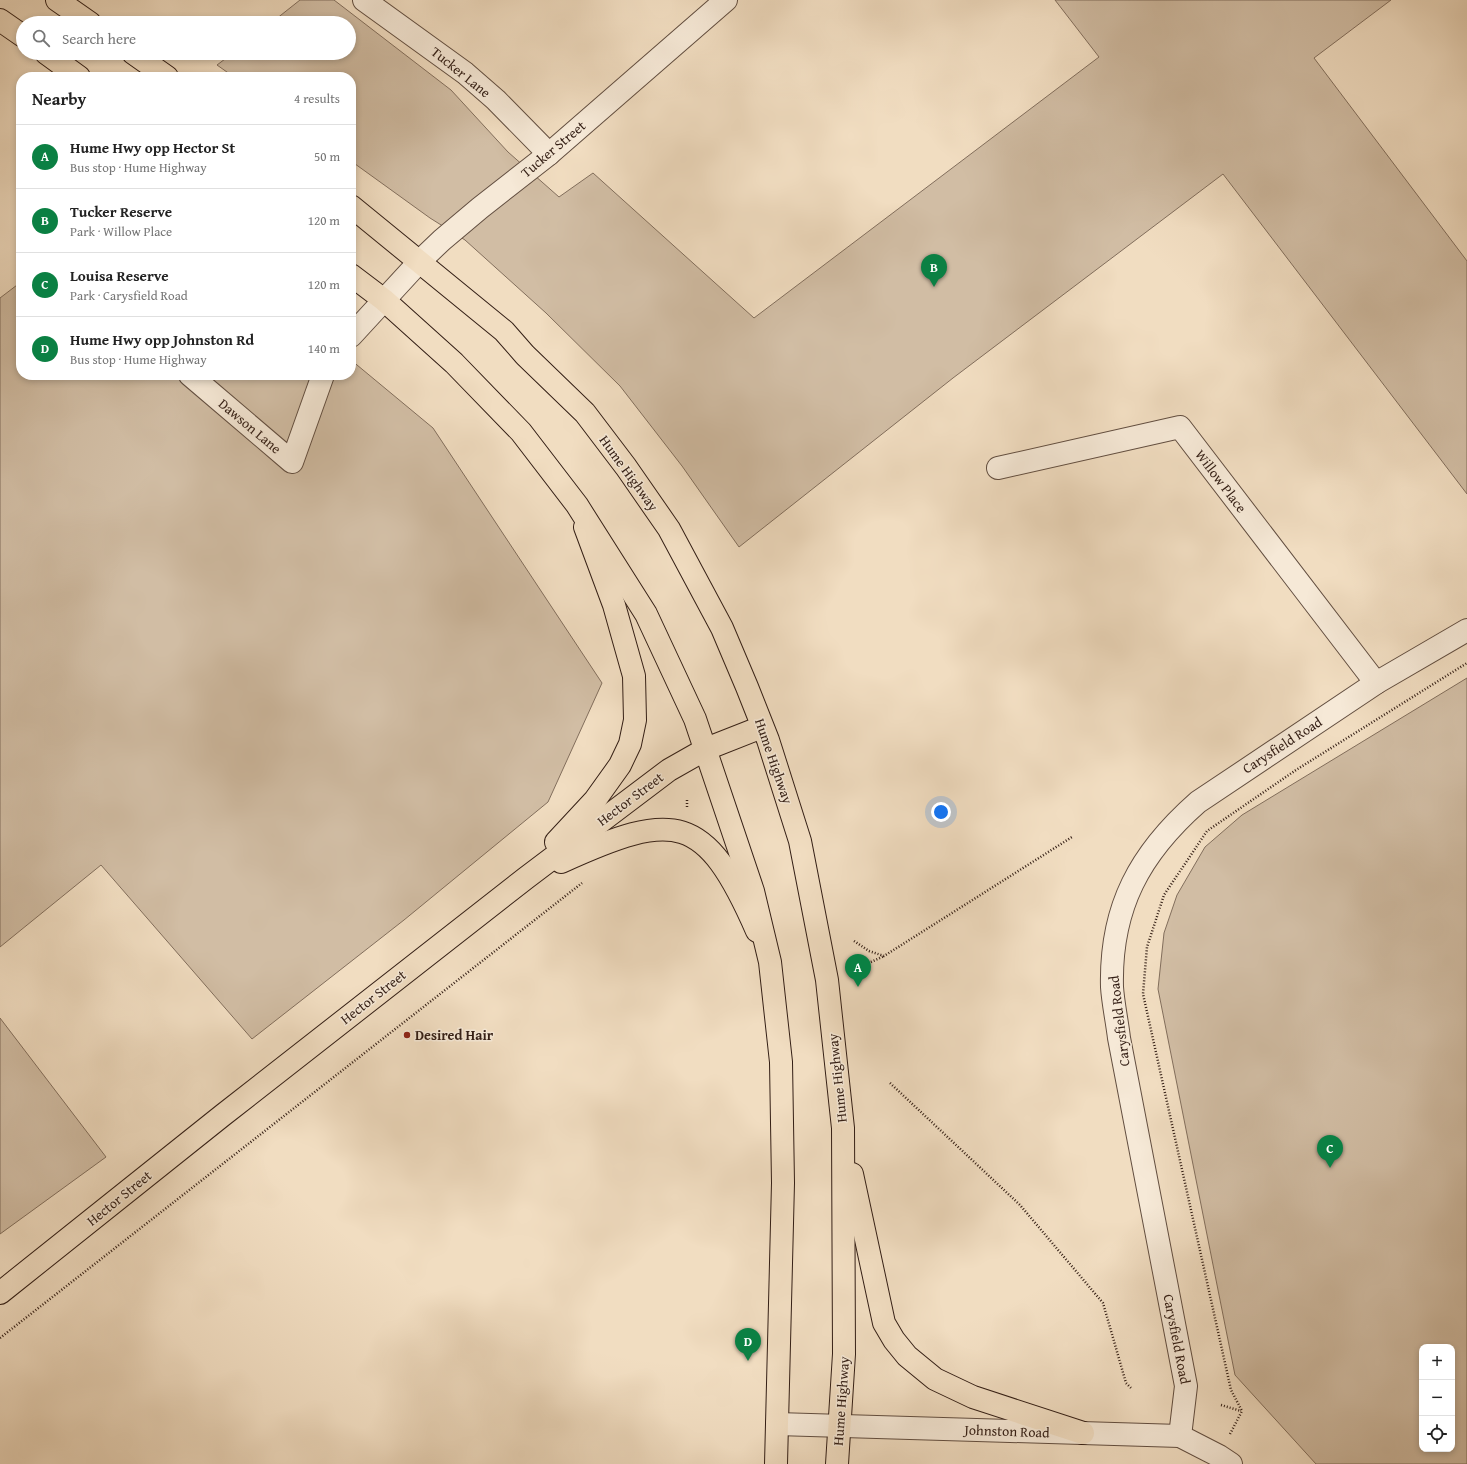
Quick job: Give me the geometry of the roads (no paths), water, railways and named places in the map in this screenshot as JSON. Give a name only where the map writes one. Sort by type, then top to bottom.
[{"type":"main road","points":[[56,0],[80,16]]},
{"type":"main road","points":[[0,20],[16,31]]},
{"type":"main road","points":[[56,60],[73,72]]},
{"type":"main road","points":[[143,60],[160,72]]},
{"type":"main road","name":"Hume Highway","points":[[356,210],[504,331],[525,355],[585,413],[626,467],[669,529],[722,628],[762,726],[800,841],[827,980],[843,1128],[844,1354],[838,1425],[837,1464]]},
{"type":"main road","points":[[356,279],[384,300],[454,363],[521,432],[577,505],[646,614],[674,669],[706,749],[753,891],[770,962],[781,1062],[783,1183],[776,1464]]},
{"type":"main road","points":[[526,878],[595,800],[620,765],[630,744],[635,720],[634,676],[614,605],[577,505]]},
{"type":"main road","name":"Hector Street","points":[[0,1293],[223,1115],[526,878],[669,770],[706,749],[762,726]]},
{"type":"main road","points":[[526,878],[602,843],[648,830],[664,829],[682,831],[699,840],[711,850],[727,871],[741,895],[770,962]]},
{"type":"main road","points":[[843,1128],[884,1323],[894,1340],[907,1356],[935,1379],[973,1397],[1083,1433]]},
{"type":"street","name":"Tucker Lane","points":[[364,0],[465,73],[506,110],[549,154]]},
{"type":"street","name":"Tucker Street","points":[[356,331],[420,261],[480,208],[549,154],[726,0]]},
{"type":"street","name":"Dawson Lane","points":[[196,380],[292,462],[321,380]]},
{"type":"street","name":"Willow Place","points":[[998,468],[1180,427],[1376,684]]},
{"type":"street","name":"Carysfield Road","points":[[1180,1436],[1186,1386],[1119,1038],[1112,987],[1116,930],[1127,892],[1157,843],[1174,823],[1198,802],[1376,684],[1467,630]]},
{"type":"street","name":"Johnston Road","points":[[777,1424],[1180,1436],[1219,1456],[1231,1464]]},
{"type":"place","name":"Tucker Reserve","points":[[934,287]]},
{"type":"place","name":"Hume Hwy opp Hector St","points":[[858,987]]},
{"type":"place","name":"Desired Hair","points":[[407,1035]]},
{"type":"place","name":"Louisa Reserve","points":[[1330,1168]]},
{"type":"place","name":"Hume Hwy opp Johnston Rd","points":[[748,1361]]}]
